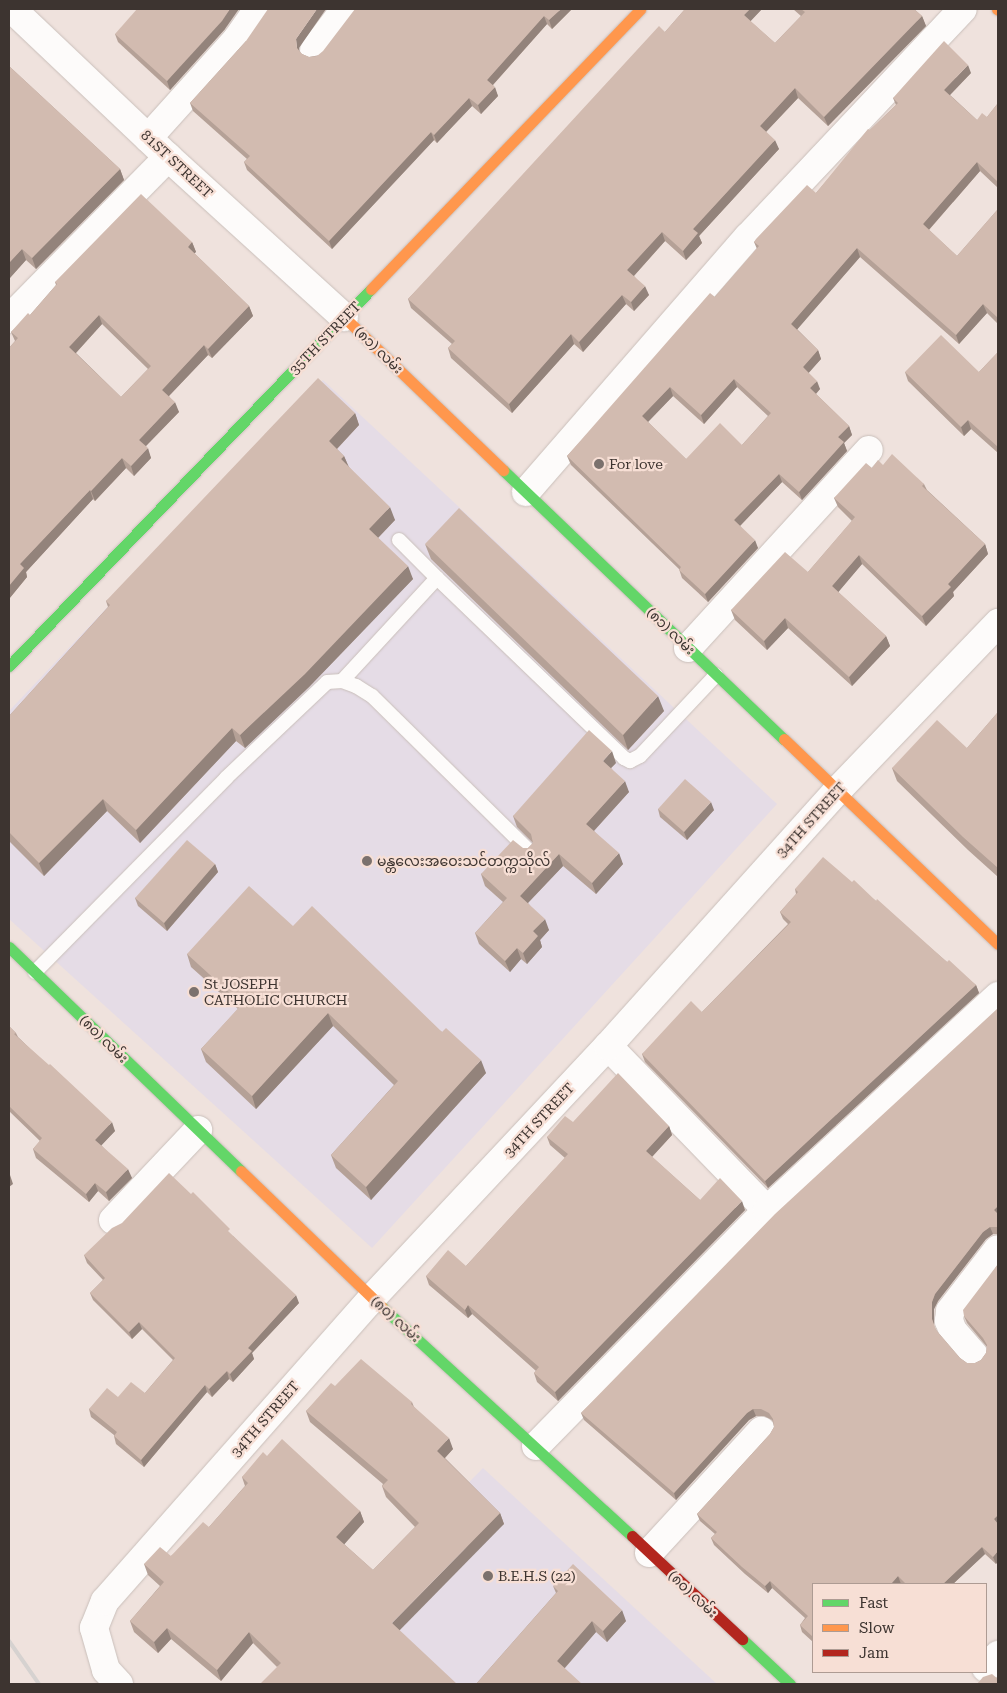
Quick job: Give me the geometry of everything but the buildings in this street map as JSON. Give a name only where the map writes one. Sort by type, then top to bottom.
[{"type":"main road","name":"35TH STREET","points":[[9,666],[640,9]]},
{"type":"main road","name":"(၈၁) လမ်း","points":[[344,317],[998,944]]},
{"type":"main road","name":"(၈၀) လမ်း","points":[[9,946],[372,1298],[536,1446],[790,1684]]},
{"type":"street","points":[[148,138],[237,38],[258,9]]},
{"type":"street","points":[[314,50],[346,9]]},
{"type":"street","points":[[526,492],[748,237],[963,9]]},
{"type":"street","name":"81ST STREET","points":[[11,12],[344,317]]},
{"type":"street","points":[[9,319],[168,157]]},
{"type":"street","points":[[688,648],[869,450]]},
{"type":"street","name":"34TH STREET","points":[[119,1684],[106,1670],[94,1628],[105,1601],[372,1298],[608,1046],[837,791],[998,623]]},
{"type":"street","points":[[536,1446],[768,1210],[998,996]]},
{"type":"street","points":[[608,1046],[768,1210]]},
{"type":"street","points":[[113,1220],[198,1130]]},
{"type":"street","points":[[974,1355],[953,1331],[949,1322],[950,1311],[998,1249]]},
{"type":"street","points":[[649,1553],[761,1431]]},
{"type":"street","points":[[987,1667],[998,1655]]},
{"type":"street","points":[[970,1684],[981,1673]]},
{"type":"lane","points":[[399,540],[624,758],[630,761],[640,756],[716,675]]},
{"type":"lane","points":[[342,681],[437,578]]},
{"type":"lane","points":[[35,972],[226,778],[327,682],[342,681],[356,686],[372,696],[529,851]]},
{"type":"shaded area","name":"မန္တလေးအဝေးသင်တက္ကသိုလ်","points":[[323,380],[777,804],[372,1248],[9,919],[9,711]]},
{"type":"shaded area","name":"B.E.H.S (22)","points":[[483,1468],[717,1684],[270,1684]]},
{"type":"railway","points":[[9,1641],[39,1684]]},
{"type":"traffic: fast","points":[[9,666],[371,289]]},
{"type":"traffic: fast","points":[[503,470],[784,739]]},
{"type":"traffic: fast","points":[[9,947],[241,1171]]},
{"type":"traffic: fast","points":[[382,1307],[632,1536]]},
{"type":"traffic: fast","points":[[742,1639],[790,1684]]},
{"type":"traffic: slow","points":[[371,289],[640,9]]},
{"type":"traffic: slow","points":[[344,317],[503,470]]},
{"type":"traffic: slow","points":[[784,739],[998,944]]},
{"type":"traffic: slow","points":[[241,1171],[382,1307]]},
{"type":"traffic: jam","points":[[632,1536],[742,1639]]},
{"type":"place","name":"For love","points":[[599,464]]},
{"type":"place","name":"မန္တလေးအဝေးသင်တက္ကသိုလ်","points":[[367,861]]},
{"type":"place","name":"St JOSEPH CATHOLIC CHURCH","points":[[194,992]]},
{"type":"place","name":"B.E.H.S (22)","points":[[488,1576]]}]
